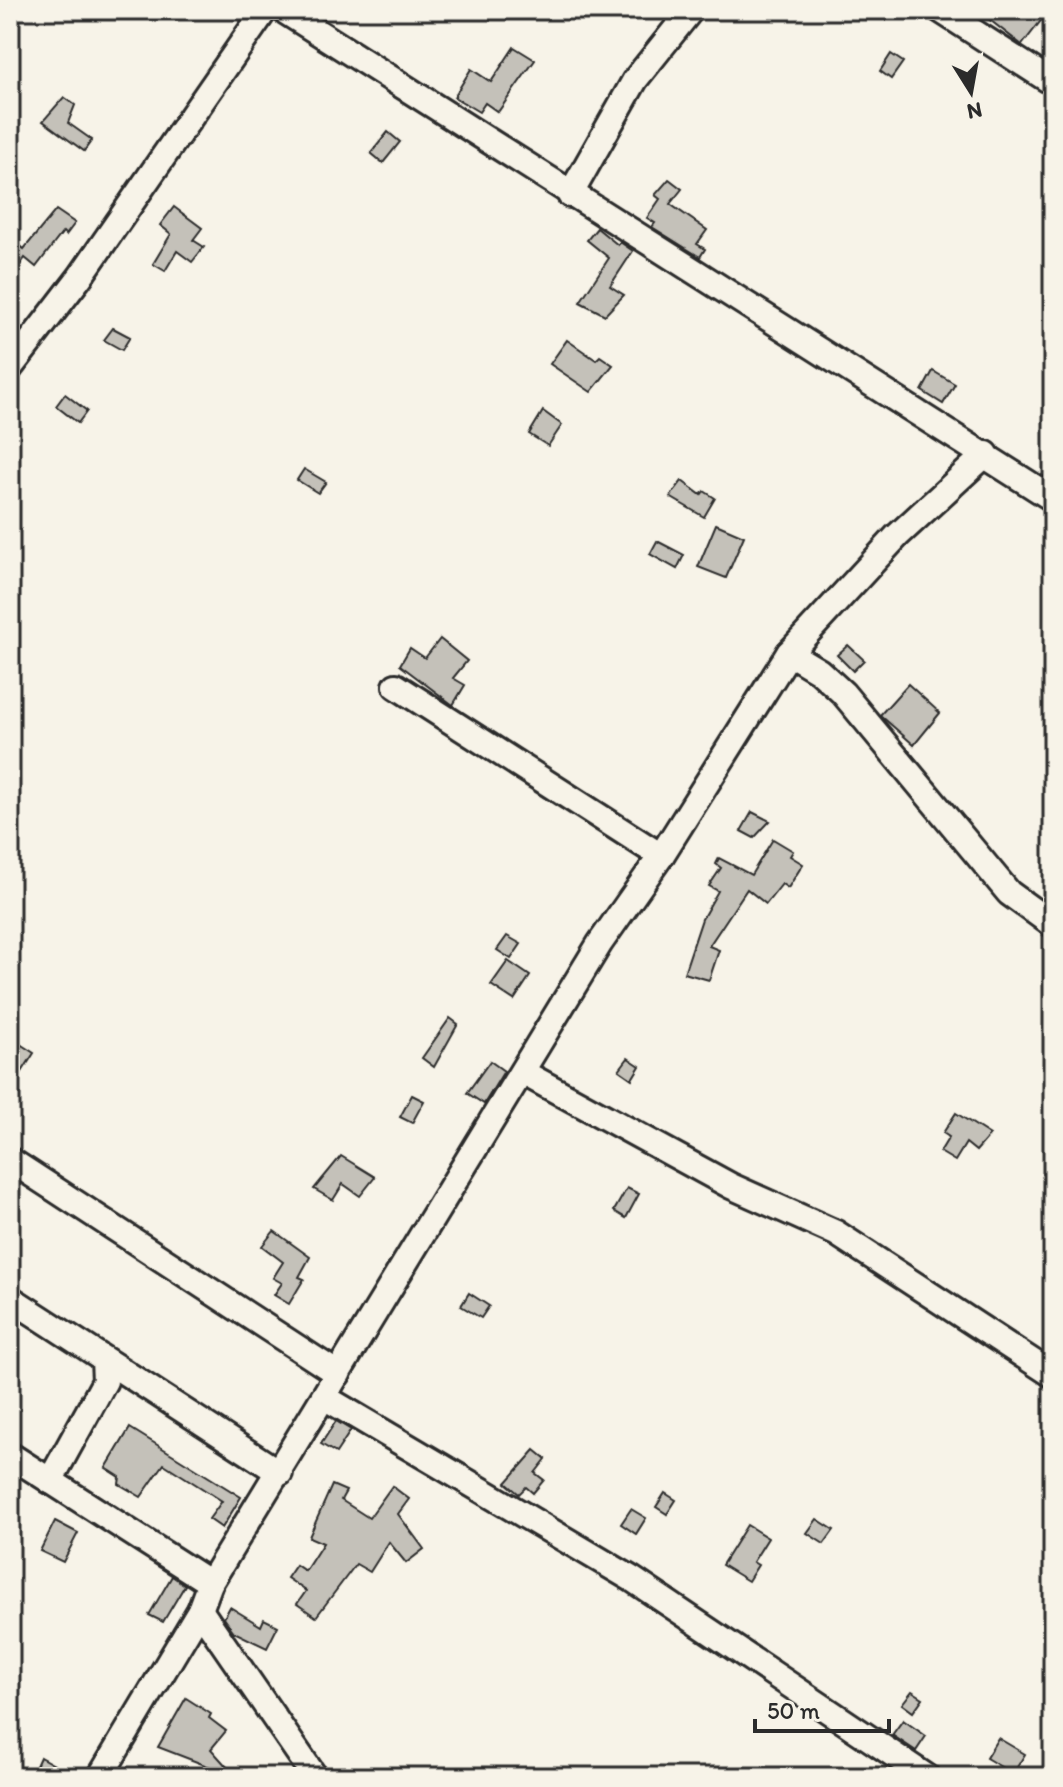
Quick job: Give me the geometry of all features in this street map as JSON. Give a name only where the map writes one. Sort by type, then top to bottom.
[{"type":"street","points":[[10,368],[80,277],[265,10]]},
{"type":"street","points":[[283,10],[1053,499]]},
{"type":"street","points":[[570,195],[635,80],[691,10]]},
{"type":"street","points":[[940,10],[1053,83]]},
{"type":"street","points":[[100,1777],[200,1610],[210,1583],[524,1073],[600,943],[661,856],[789,653],[897,536],[986,454]]},
{"type":"street","points":[[789,653],[819,671],[843,693],[1009,893],[1053,925]]},
{"type":"street","points":[[396,686],[661,856]]},
{"type":"street","points":[[524,1073],[731,1186],[836,1233],[1053,1375]]},
{"type":"street","points":[[10,1160],[338,1374]]},
{"type":"street","points":[[10,1298],[280,1473]]},
{"type":"street","points":[[50,1481],[105,1381],[104,1360]]},
{"type":"street","points":[[324,1397],[632,1579],[927,1777]]},
{"type":"street","points":[[10,1455],[210,1583]]},
{"type":"street","points":[[200,1610],[315,1777]]},
{"type":"building","points":[[977,10],[1031,10],[1043,18],[1022,45]]},
{"type":"building","points":[[514,47],[535,60],[498,112],[485,103],[479,112],[454,97],[471,69],[491,82]]},
{"type":"building","points":[[891,54],[903,62],[891,79],[880,71]]},
{"type":"building","points":[[64,97],[75,105],[68,123],[92,140],[84,151],[43,121]]},
{"type":"building","points":[[388,132],[400,142],[383,163],[371,153]]},
{"type":"building","points":[[669,179],[682,189],[670,204],[707,230],[697,244],[705,249],[700,257],[652,227],[655,223],[647,218],[660,199],[655,195]]},
{"type":"building","points":[[174,207],[202,228],[193,240],[204,247],[192,262],[177,251],[165,271],[153,264],[171,234],[160,225]]},
{"type":"building","points":[[56,210],[75,223],[66,235],[63,232],[36,267],[25,258],[10,279],[10,237],[24,249]]},
{"type":"building","points":[[597,228],[618,245],[620,242],[633,251],[610,286],[624,295],[605,315],[580,302],[609,258],[587,240]]},
{"type":"building","points":[[113,328],[130,337],[122,350],[104,340]]},
{"type":"building","points":[[567,340],[596,360],[600,356],[613,365],[591,392],[550,364]]},
{"type":"building","points":[[933,371],[955,384],[943,404],[922,391]]},
{"type":"building","points":[[65,394],[87,411],[78,423],[56,406]]},
{"type":"building","points":[[543,411],[562,425],[548,446],[529,434]]},
{"type":"building","points":[[304,469],[326,482],[318,493],[297,480]]},
{"type":"building","points":[[682,481],[701,495],[704,491],[715,498],[704,517],[670,497]]},
{"type":"building","points":[[716,524],[744,536],[726,578],[698,567]]},
{"type":"building","points":[[657,541],[684,555],[677,569],[650,554]]},
{"type":"building","points":[[440,639],[467,661],[453,678],[465,685],[453,705],[400,665],[410,648],[425,658]]},
{"type":"building","points":[[848,645],[864,660],[853,671],[837,655]]},
{"type":"building","points":[[908,684],[940,713],[914,745],[880,715]]},
{"type":"building","points":[[752,812],[770,821],[754,838],[741,831]]},
{"type":"building","points":[[773,839],[793,851],[790,856],[803,864],[788,888],[782,884],[766,904],[747,889],[709,946],[719,950],[709,980],[684,973],[702,919],[718,891],[709,886],[721,868],[716,864],[719,858],[751,875]]},
{"type":"building","points":[[507,936],[521,944],[511,959],[497,950]]},
{"type":"building","points":[[508,961],[530,976],[514,1000],[491,985]]},
{"type":"building","points":[[450,1018],[458,1024],[434,1067],[422,1058]]},
{"type":"building","points":[[17,1042],[34,1053],[10,1091],[10,1053]]},
{"type":"building","points":[[628,1058],[640,1066],[632,1079],[619,1070]]},
{"type":"building","points":[[490,1061],[504,1071],[484,1104],[467,1093]]},
{"type":"building","points":[[412,1095],[424,1101],[412,1123],[400,1117]]},
{"type":"building","points":[[956,1113],[990,1135],[976,1151],[966,1143],[955,1161],[940,1152],[949,1137],[943,1133]]},
{"type":"building","points":[[341,1156],[375,1177],[360,1196],[343,1184],[333,1200],[314,1189]]},
{"type":"building","points":[[627,1188],[639,1194],[626,1218],[614,1211]]},
{"type":"building","points":[[274,1231],[310,1257],[299,1277],[304,1279],[289,1304],[274,1295],[282,1283],[273,1278],[283,1262],[262,1246]]},
{"type":"building","points":[[469,1293],[489,1306],[481,1318],[461,1306]]},
{"type":"building","points":[[336,1421],[351,1430],[336,1453],[321,1444]]},
{"type":"building","points":[[130,1428],[241,1497],[222,1528],[209,1519],[222,1501],[164,1464],[141,1497],[119,1484],[120,1477],[106,1468]]},
{"type":"building","points":[[535,1450],[546,1459],[535,1473],[544,1480],[533,1493],[526,1487],[519,1494],[506,1483]]},
{"type":"building","points":[[332,1485],[346,1491],[341,1500],[369,1518],[392,1486],[409,1499],[398,1514],[424,1549],[406,1563],[389,1542],[370,1572],[356,1564],[316,1617],[297,1604],[306,1591],[287,1578],[296,1565],[305,1571],[323,1543],[309,1537]]},
{"type":"building","points":[[665,1493],[676,1500],[667,1514],[656,1507]]},
{"type":"building","points":[[631,1509],[646,1518],[636,1534],[621,1524]]},
{"type":"building","points":[[817,1519],[834,1530],[824,1544],[807,1533]]},
{"type":"building","points":[[55,1521],[78,1533],[63,1562],[40,1551]]},
{"type":"building","points":[[747,1525],[768,1538],[753,1562],[758,1565],[748,1581],[722,1565]]},
{"type":"building","points":[[172,1576],[185,1585],[163,1622],[149,1615]]},
{"type":"building","points":[[230,1607],[261,1626],[264,1619],[278,1626],[267,1648],[234,1632],[224,1618]]},
{"type":"building","points":[[912,1691],[923,1698],[913,1712],[902,1704]]},
{"type":"building","points":[[186,1698],[211,1714],[209,1718],[226,1731],[211,1749],[236,1777],[158,1747]]},
{"type":"building","points":[[903,1720],[926,1736],[916,1751],[892,1735]]},
{"type":"building","points":[[998,1738],[1025,1754],[1013,1774],[986,1758]]},
{"type":"building","points":[[40,1757],[54,1765],[48,1777],[31,1777]]}]
